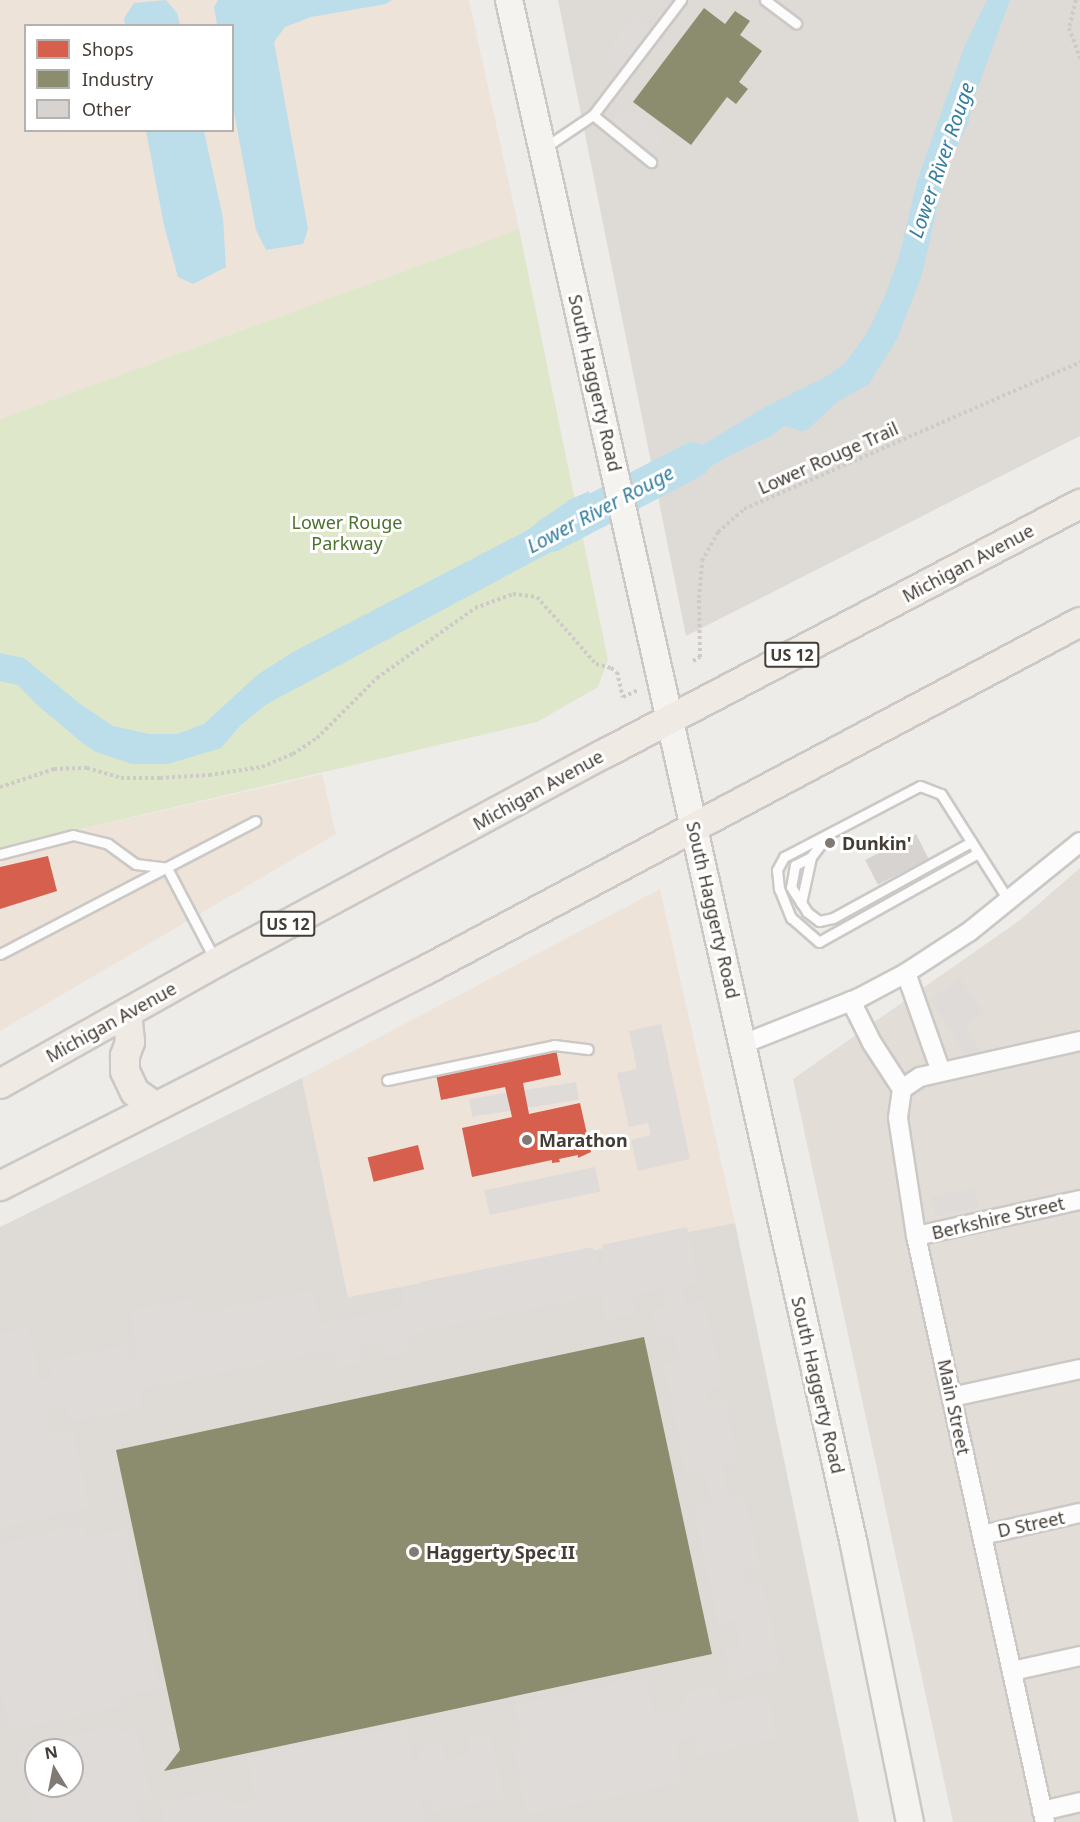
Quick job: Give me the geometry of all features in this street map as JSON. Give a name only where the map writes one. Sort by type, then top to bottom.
[{"type":"main road","name":"South Haggerty Road","points":[[509,0],[854,1545],[910,1822]]},
{"type":"main road","name":"Michigan Avenue","points":[[0,1084],[217,962],[671,718],[1078,506]]},
{"type":"main road","points":[[0,1186],[424,971],[1080,622]]},
{"type":"main road","points":[[127,1013],[129,1042],[125,1056],[125,1071],[135,1092],[154,1106]]},
{"type":"street","points":[[743,1044],[851,1001],[906,973],[969,932],[1080,842]]},
{"type":"street","points":[[906,973],[941,1072]]},
{"type":"street","points":[[851,1001],[872,1043],[902,1089],[920,1077],[1080,1041]]},
{"type":"street","name":"Main Street","points":[[902,1089],[898,1118],[916,1236],[1043,1816]]},
{"type":"street","name":"Berkshire Street","points":[[916,1236],[1080,1200]]},
{"type":"street","points":[[952,1397],[1080,1369]]},
{"type":"street","name":"D Street","points":[[982,1534],[1080,1513]]},
{"type":"street","points":[[1012,1671],[1080,1656]]},
{"type":"street","points":[[1043,1816],[1080,1802]]},
{"type":"lane","points":[[542,150],[593,115],[681,0]]},
{"type":"lane","points":[[765,0],[796,23]]},
{"type":"lane","points":[[593,115],[651,162]]},
{"type":"lane","points":[[978,853],[819,942],[791,918],[779,889],[777,870],[784,857],[920,786],[941,794],[1009,901]]},
{"type":"lane","points":[[0,954],[256,821]]},
{"type":"lane","points":[[828,834],[811,857],[801,903],[819,921],[833,918],[971,842]]},
{"type":"lane","points":[[0,854],[73,835],[108,844],[136,864],[167,868]]},
{"type":"lane","points":[[167,868],[217,962]]},
{"type":"lane","points":[[387,1080],[554,1045],[588,1049]]},
{"type":"path","points":[[1076,0],[1069,28],[1080,60]]},
{"type":"path","name":"Lower Rouge Trail","points":[[693,661],[700,657],[699,598],[702,561],[718,532],[744,509],[1080,362]]},
{"type":"path","points":[[0,787],[54,769],[87,768],[122,778],[160,778],[209,776],[261,767],[293,754],[317,738],[377,678],[475,608],[513,594],[537,597],[596,664],[612,668],[617,672],[623,697],[638,690]]},
{"type":"shaded area","points":[[0,0],[469,0],[519,229],[0,419]]},
{"type":"shaded area","points":[[558,0],[1080,0],[1080,436],[686,636]]},
{"type":"shaded area","points":[[636,15],[650,26],[617,69],[603,58]]},
{"type":"shaded area","points":[[624,106],[664,136],[642,165],[602,135]]},
{"type":"shaded area","points":[[322,774],[336,834],[0,1031],[0,848]]},
{"type":"shaded area","points":[[1080,868],[1080,1822],[953,1822],[793,1079],[1020,920]]},
{"type":"shaded area","points":[[660,889],[735,1223],[348,1297],[302,1078]]},
{"type":"shaded area","points":[[960,979],[984,1013],[966,1026],[981,1052],[969,1059],[930,1000]]},
{"type":"shaded area","points":[[661,1024],[690,1159],[638,1171],[631,1140],[651,1135],[648,1123],[629,1127],[617,1073],[637,1069],[629,1031]]},
{"type":"shaded area","points":[[302,1078],[348,1297],[735,1223],[859,1822],[0,1822],[0,1227]]},
{"type":"shaded area","points":[[576,1082],[579,1100],[472,1117],[469,1099]]},
{"type":"shaded area","points":[[595,1167],[600,1191],[490,1215],[484,1190]]},
{"type":"shaded area","points":[[975,1188],[979,1208],[936,1216],[932,1196]]},
{"type":"shaded area","points":[[687,1227],[698,1282],[682,1285],[686,1303],[704,1300],[723,1385],[705,1389],[709,1404],[725,1400],[739,1462],[722,1467],[729,1499],[744,1496],[760,1567],[743,1571],[747,1587],[763,1584],[781,1669],[730,1680],[724,1650],[742,1645],[736,1621],[719,1625],[693,1507],[711,1502],[704,1470],[687,1474],[663,1364],[680,1360],[675,1336],[658,1339],[652,1311],[667,1308],[663,1289],[632,1295],[635,1313],[606,1319],[601,1294],[406,1335],[409,1352],[385,1357],[382,1340],[358,1345],[361,1363],[338,1367],[334,1350],[324,1351],[139,1389],[142,1407],[70,1422],[66,1405],[45,1409],[51,1435],[73,1430],[89,1508],[0,1527],[0,1333],[28,1328],[40,1381],[52,1378],[49,1361],[127,1345],[131,1359],[139,1357],[130,1311],[191,1298],[195,1315],[314,1290],[321,1324],[405,1307],[402,1289],[421,1286],[420,1282],[593,1247],[596,1263],[605,1261],[602,1245]]},
{"type":"shaded area","points":[[83,1525],[86,1537],[125,1529],[160,1688],[121,1696],[123,1706],[10,1731],[0,1685],[0,1543]]},
{"type":"shaded area","points":[[646,1677],[654,1715],[686,1708],[683,1693],[715,1686],[719,1704],[767,1693],[777,1738],[697,1756],[693,1737],[675,1741],[683,1782],[527,1814],[512,1744],[522,1742],[514,1704]]},
{"type":"shaded area","points":[[118,1726],[120,1733],[136,1729],[152,1799],[135,1803],[139,1822],[34,1822],[29,1798],[84,1798],[84,1738],[63,1738]]},
{"type":"shaded area","points":[[405,1726],[414,1766],[421,1764],[418,1748],[441,1743],[445,1760],[471,1754],[467,1738],[490,1733],[504,1797],[433,1812],[429,1795],[420,1796],[425,1822],[162,1822],[165,1821],[161,1803],[223,1790],[227,1806],[256,1800],[248,1758]]},
{"type":"shaded area","points":[[24,1747],[24,1776],[18,1748]]},
{"type":"green space","name":"Lower Rouge Parkway","points":[[519,229],[608,660],[598,687],[537,722],[0,848],[0,419]]},
{"type":"water","points":[[166,0],[177,13],[180,24],[125,24],[124,18],[134,3]]},
{"type":"water","points":[[218,0],[392,0],[386,4],[311,17],[285,27],[274,42],[308,229],[303,244],[266,250],[256,230],[234,112],[234,24],[217,24],[214,7]]},
{"type":"water","points":[[987,0],[1010,0],[972,104],[969,122],[946,168],[922,275],[897,339],[869,384],[837,402],[808,429],[801,431],[784,426],[771,436],[733,454],[654,498],[648,464],[670,454],[704,444],[767,406],[827,376],[845,363],[867,333],[884,298],[899,257],[917,181],[965,45]]},
{"type":"water","points":[[146,132],[204,132],[223,218],[226,267],[193,284],[178,277],[164,225]]},
{"type":"water","points":[[589,491],[596,528],[267,704],[241,725],[221,748],[168,764],[132,764],[96,752],[36,704],[18,685],[0,681],[0,653],[24,658],[79,703],[113,726],[149,734],[177,734],[204,724],[257,675],[293,652],[526,531],[569,500]]},
{"type":"building: Shops","points":[[48,856],[57,891],[0,909],[0,867]]},
{"type":"building: Shops","points":[[556,1049],[561,1075],[523,1083],[529,1114],[580,1103],[591,1152],[578,1158],[578,1155],[559,1159],[560,1162],[552,1163],[552,1160],[472,1177],[462,1128],[512,1117],[505,1087],[441,1100],[436,1074]]},
{"type":"building: Shops","points":[[418,1145],[424,1169],[374,1182],[368,1158]]},
{"type":"building: Industry","points":[[704,8],[725,24],[735,11],[750,21],[740,35],[762,51],[739,82],[748,89],[736,104],[727,97],[691,145],[633,102]]},
{"type":"building: Industry","name":"Haggerty Spec II","points":[[644,1337],[712,1654],[164,1771],[180,1750],[116,1450]]},
{"type":"building: Other","points":[[916,834],[929,859],[878,885],[865,860]]},
{"type":"waterway","name":"Lower River Rouge","points":[[551,534],[693,460]]},
{"type":"place","name":"Dunkin'","points":[[830,843]]},
{"type":"place","name":"Marathon","points":[[527,1140]]},
{"type":"place","name":"Haggerty Spec II","points":[[414,1552]]}]
